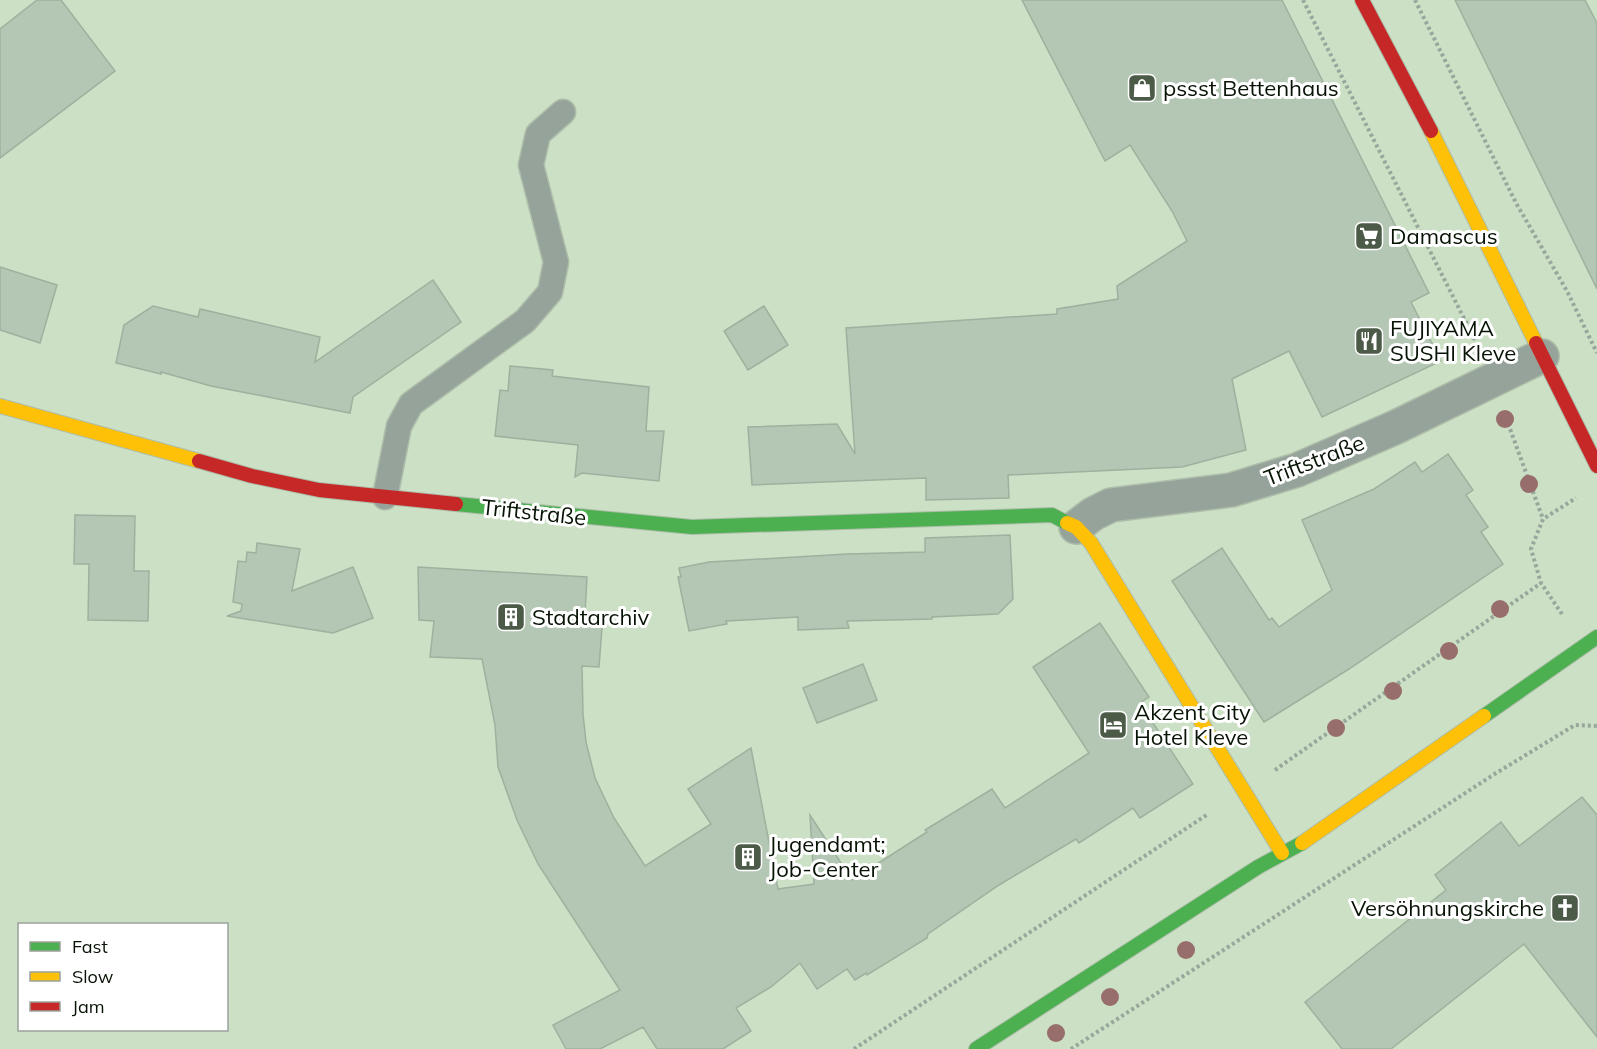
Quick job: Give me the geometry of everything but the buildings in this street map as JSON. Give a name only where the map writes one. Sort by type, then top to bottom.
[{"type":"street","points":[[1362,0],[1424,118],[1597,466]]},
{"type":"street","name":"Triftstraße","points":[[1076,527],[1093,514],[1111,505],[1231,490],[1297,470],[1394,428],[1542,356]]},
{"type":"street","name":"Triftstraße","points":[[0,406],[252,476],[319,490],[384,497],[692,527],[1052,515],[1076,527],[1091,543],[1282,853]]},
{"type":"street","points":[[976,1049],[1112,960],[1300,844],[1597,637]]},
{"type":"lane","points":[[384,497],[399,426],[411,404],[525,321],[550,292],[556,262],[531,165],[538,134],[563,111]]},
{"type":"path","points":[[1303,0],[1437,266]]},
{"type":"path","points":[[1415,0],[1516,203],[1567,291],[1597,353]]},
{"type":"path","points":[[1579,496],[1542,519],[1531,549],[1540,582],[1584,646]]},
{"type":"path","points":[[1270,774],[1540,582]]},
{"type":"path","points":[[1071,1049],[1503,768],[1575,725],[1597,726]]},
{"type":"path","points":[[854,1049],[1218,807],[1244,794]]},
{"type":"traffic: fast","points":[[456,504],[692,527],[1052,515],[1067,523]]},
{"type":"traffic: fast","points":[[1484,716],[1597,637]]},
{"type":"traffic: fast","points":[[976,1049],[1258,867],[1302,843]]},
{"type":"traffic: slow","points":[[1431,131],[1536,343]]},
{"type":"traffic: slow","points":[[0,406],[199,461]]},
{"type":"traffic: slow","points":[[1067,523],[1076,527],[1091,543],[1282,853]]},
{"type":"traffic: slow","points":[[1302,843],[1484,716]]},
{"type":"traffic: jam","points":[[1362,0],[1431,131]]},
{"type":"traffic: jam","points":[[1536,343],[1597,466]]},
{"type":"traffic: jam","points":[[199,461],[252,476],[319,490],[456,504]]},
{"type":"place","name":"pssst Bettenhaus","points":[[1142,88]]},
{"type":"place","name":"Damascus","points":[[1369,236]]},
{"type":"place","name":"FUJIYAMA SUSHI Kleve","points":[[1369,341]]},
{"type":"place","name":"Stadtarchiv","points":[[511,617]]},
{"type":"place","name":"Akzent City Hotel Kleve","points":[[1113,725]]},
{"type":"place","name":"Jugendamt; Job-Center","points":[[748,857]]},
{"type":"place","name":"Versöhnungskirche","points":[[1565,908]]}]
